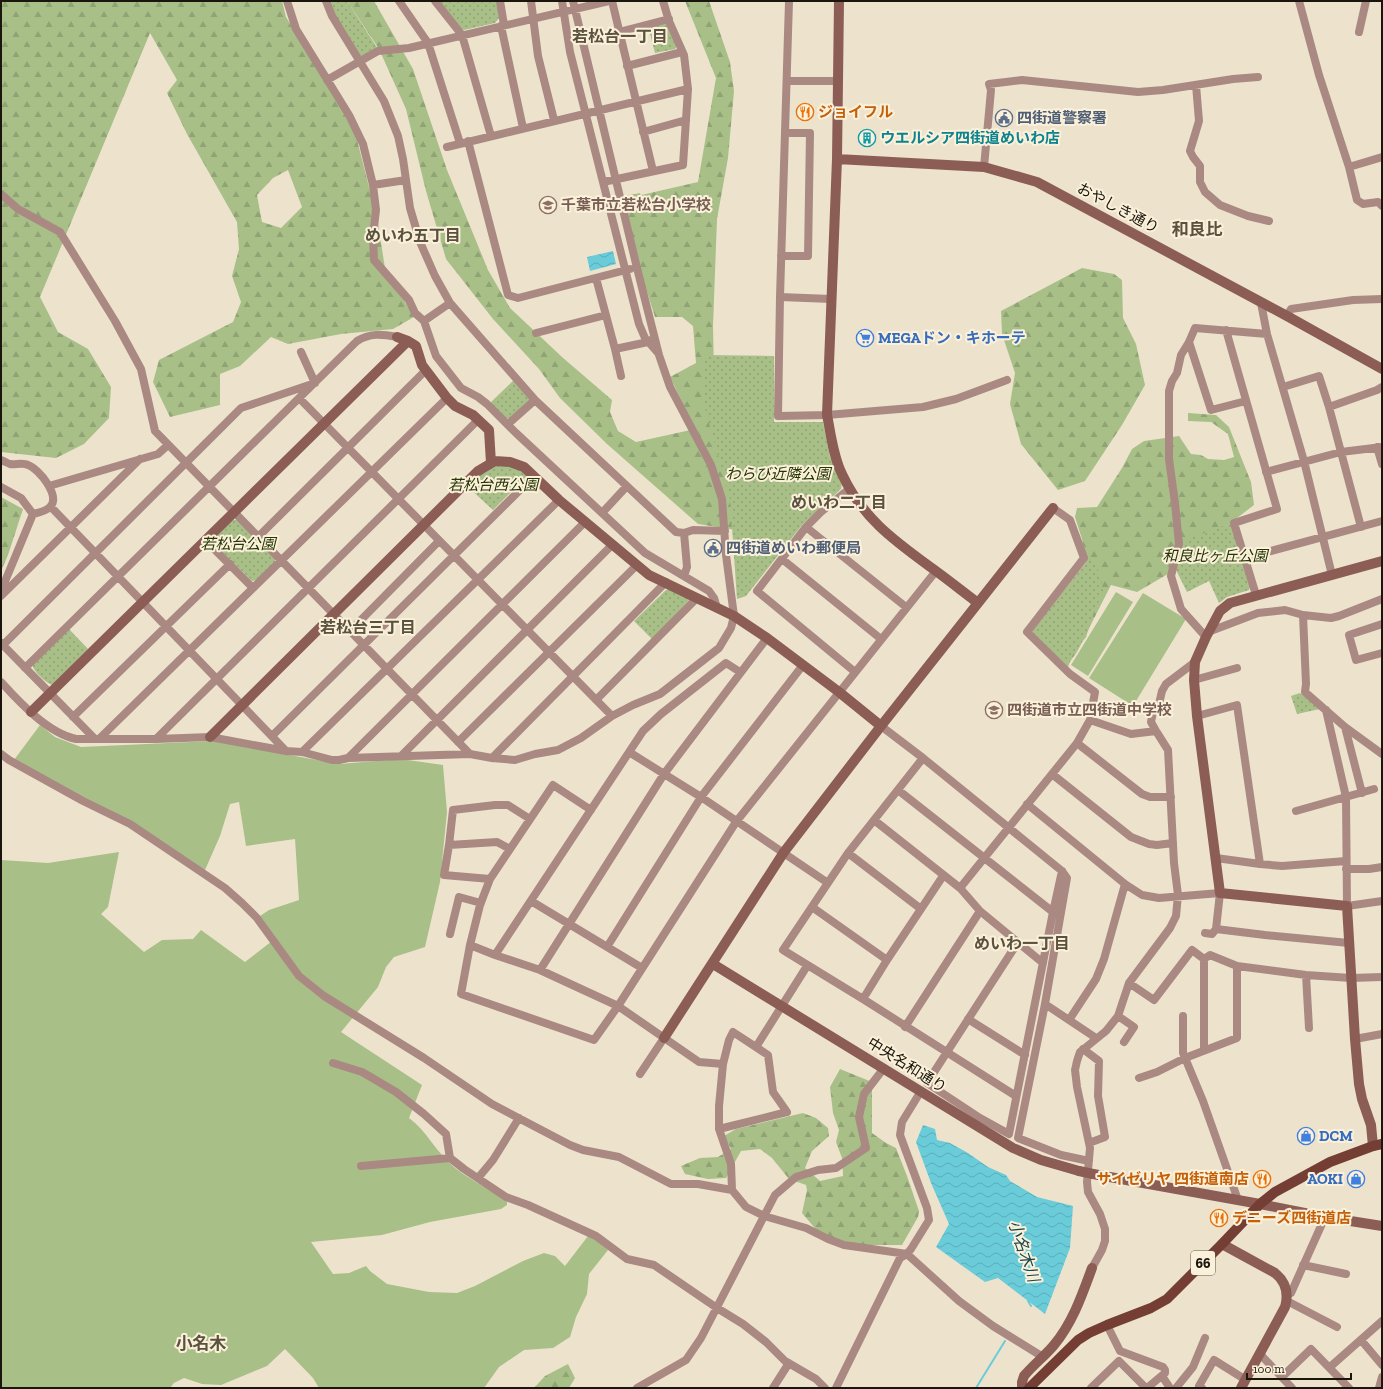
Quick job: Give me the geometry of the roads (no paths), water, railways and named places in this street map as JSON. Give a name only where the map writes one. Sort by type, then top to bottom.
[{"type":"main road","name":"66","points":[[1029,1388],[1078,1340],[1089,1333],[1151,1308],[1167,1299],[1260,1204],[1275,1192],[1330,1162],[1377,1145]]},
{"type":"street","points":[[287,1],[296,29],[349,115],[364,144],[373,185],[376,210],[373,236],[374,260],[409,300],[415,313],[424,321],[436,356],[447,372],[461,388],[478,397],[508,424],[645,553],[709,591],[714,598],[717,608]]},
{"type":"street","points":[[326,1],[332,16],[358,61],[375,85],[390,115],[398,136],[403,158],[410,208],[420,242],[435,276],[450,302],[535,400],[676,532],[684,533],[693,530],[725,531]]},
{"type":"street","points":[[399,1],[428,44],[464,142],[508,296],[518,298],[637,268]]},
{"type":"street","points":[[435,1],[462,36],[491,136]]},
{"type":"street","points":[[500,1],[502,26],[523,128]]},
{"type":"street","points":[[531,1],[538,56],[554,120]]},
{"type":"street","points":[[562,1],[570,52],[639,324],[645,338],[660,355]]},
{"type":"street","points":[[327,80],[378,51],[409,48],[428,44],[564,11],[574,5],[608,1]]},
{"type":"street","points":[[612,1],[653,171]]},
{"type":"street","points":[[603,182],[683,165],[688,89],[682,52],[669,19],[664,1]]},
{"type":"street","points":[[789,1],[781,256],[778,416],[923,407],[956,399],[1007,380]]},
{"type":"street","points":[[839,1],[837,159],[827,414],[834,449],[841,472],[849,489],[869,517],[889,536],[978,603]]},
{"type":"street","points":[[1298,1],[1349,167],[1357,200],[1363,204],[1378,202],[1382,206]]},
{"type":"street","points":[[1359,32],[1366,1]]},
{"type":"street","points":[[1,682],[31,712],[55,731],[76,739],[210,737],[286,751],[302,752],[332,760],[348,758],[470,754],[515,760],[535,754],[558,750],[581,738],[612,716],[633,705],[660,694],[719,648],[731,628],[734,616],[722,499],[711,465],[670,387],[660,355],[637,268],[574,5]]},
{"type":"street","points":[[619,32],[669,19]]},
{"type":"street","points":[[627,66],[682,52]]},
{"type":"street","points":[[984,167],[991,90],[989,84],[1022,80],[1138,92],[1164,90],[1233,79],[1258,77]]},
{"type":"street","points":[[787,81],[838,81]]},
{"type":"street","points":[[1196,85],[1198,121],[1190,151],[1200,166],[1200,182],[1205,192],[1220,205],[1248,216],[1269,221]]},
{"type":"street","points":[[447,147],[586,112],[688,89]]},
{"type":"street","points":[[643,132],[686,120]]},
{"type":"street","points":[[781,256],[808,256],[810,133],[785,133]]},
{"type":"street","points":[[1349,167],[1382,157]]},
{"type":"street","name":"おやしき通り","points":[[837,159],[984,167],[1037,182],[1287,316],[1382,369]]},
{"type":"street","points":[[373,185],[406,180]]},
{"type":"street","points":[[1,194],[18,209],[60,232],[115,321],[141,369],[155,431],[470,754]]},
{"type":"street","points":[[596,278],[616,349],[621,376]]},
{"type":"street","points":[[780,297],[831,299]]},
{"type":"street","points":[[1287,316],[1292,309],[1353,300],[1382,299]]},
{"type":"street","points":[[424,321],[450,302]]},
{"type":"street","points":[[1261,303],[1267,334],[1304,461],[1332,574]]},
{"type":"street","points":[[536,333],[606,315]]},
{"type":"street","points":[[1207,634],[1181,609],[1171,576],[1178,544],[1175,503],[1169,460],[1169,391],[1172,381],[1177,373],[1181,355],[1196,328],[1267,334]]},
{"type":"street","points":[[1226,330],[1277,509],[1234,523],[1256,595]]},
{"type":"street","points":[[25,668],[357,341],[365,336],[382,334],[397,337],[416,346],[425,371],[447,398],[455,406],[472,415],[489,430],[491,463]]},
{"type":"street","points":[[616,349],[648,342],[655,336]]},
{"type":"street","points":[[31,712],[408,341]]},
{"type":"street","points":[[1189,342],[1211,410],[1246,402]]},
{"type":"street","points":[[301,352],[315,383]]},
{"type":"street","points":[[258,537],[425,371]]},
{"type":"street","points":[[1283,387],[1319,376],[1329,407],[1361,527]]},
{"type":"street","points":[[97,738],[74,717],[2,644],[96,553],[241,408],[315,383]]},
{"type":"street","points":[[1329,407],[1382,388]]},
{"type":"street","points":[[299,398],[612,716]]},
{"type":"street","points":[[97,738],[190,651],[447,398]]},
{"type":"street","points":[[508,424],[535,400]]},
{"type":"street","points":[[156,739],[478,420]]},
{"type":"street","points":[[49,486],[158,454],[168,445]]},
{"type":"street","points":[[1266,472],[1341,452],[1379,447],[1382,464]]},
{"type":"street","points":[[1,596],[140,459]]},
{"type":"street","points":[[1,460],[10,464],[28,464],[45,479],[52,490],[51,507]]},
{"type":"street","points":[[210,737],[478,471],[491,463],[502,461],[518,464],[524,467],[559,500],[649,575],[734,616],[767,638],[923,758],[1062,871],[1067,878],[1046,1004],[1018,1138],[1060,1155],[1089,1161]]},
{"type":"street","points":[[272,736],[534,476]]},
{"type":"street","points":[[602,513],[627,486]]},
{"type":"street","points":[[1,487],[21,498],[33,514]]},
{"type":"street","points":[[849,489],[821,512],[806,528],[757,591],[855,672]]},
{"type":"street","points":[[302,752],[559,500]]},
{"type":"street","points":[[51,507],[286,751]]},
{"type":"street","points":[[1,591],[33,514],[51,507]]},
{"type":"street","points":[[640,1074],[713,964],[784,852],[880,726],[1053,508],[1070,520],[1084,558],[1027,632],[1070,674],[1095,692],[1090,720],[1077,743],[960,888]]},
{"type":"street","points":[[1245,558],[1382,521]]},
{"type":"street","points":[[348,758],[585,522]]},
{"type":"street","points":[[806,528],[906,607]]},
{"type":"street","points":[[684,533],[687,567],[684,576]]},
{"type":"street","points":[[205,540],[253,588]]},
{"type":"street","points":[[350,631],[439,541]]},
{"type":"street","points":[[401,756],[612,545]]},
{"type":"street","points":[[782,558],[881,639]]},
{"type":"street","points":[[1205,933],[1212,934],[1216,929],[1220,893],[1197,716],[1194,680],[1195,662],[1207,634],[1220,611],[1230,603],[1382,561]]},
{"type":"street","points":[[74,717],[230,564]]},
{"type":"street","points":[[458,742],[637,565]]},
{"type":"street","points":[[590,810],[553,785],[490,879],[481,903],[470,945],[461,994],[594,1040],[618,1006],[736,822],[936,571]]},
{"type":"street","points":[[492,758],[666,582]]},
{"type":"street","points":[[596,700],[697,598]]},
{"type":"street","points":[[1207,634],[1258,614],[1285,610],[1303,615],[1330,618],[1339,616],[1382,599]]},
{"type":"street","points":[[1303,615],[1306,684],[1305,692],[1345,726],[1382,754]]},
{"type":"street","points":[[1382,624],[1349,635],[1356,660],[1382,653]]},
{"type":"street","points":[[540,970],[664,774],[767,638]]},
{"type":"street","points":[[1022,1388],[1024,1376],[1054,1345],[1068,1326],[1075,1313],[1092,1268],[1102,1250],[1105,1241],[1104,1229],[1100,1214],[1088,1192],[1087,1182],[1089,1143],[1077,1087],[1075,1070],[1080,1052],[1106,1030],[1118,1016],[1129,983],[1174,922],[1176,916],[1178,896],[1174,863],[1168,750],[1152,722],[1153,712],[1159,704],[1162,691],[1166,684],[1195,662]]},
{"type":"street","points":[[495,955],[643,731],[661,714],[726,663],[740,672]]},
{"type":"street","points":[[607,947],[701,797],[803,665]]},
{"type":"street","points":[[1194,680],[1237,668]]},
{"type":"street","points":[[1197,716],[1237,704],[1260,864]]},
{"type":"street","points":[[1326,710],[1346,797],[1347,906],[1359,1084],[1362,1099],[1377,1145]]},
{"type":"street","points":[[1090,720],[1131,734],[1156,731]]},
{"type":"street","points":[[1345,726],[1362,793]]},
{"type":"street","points":[[1077,743],[1142,794],[1155,797],[1171,797]]},
{"type":"street","points":[[629,752],[701,797],[828,883]]},
{"type":"street","points":[[1,754],[9,760],[83,801],[130,824],[225,888],[257,918],[299,976],[324,996],[417,1053],[492,1104],[570,1145],[583,1150],[619,1157],[671,1184],[698,1184],[732,1190]]},
{"type":"street","points":[[923,758],[848,852],[783,950],[1016,1096]]},
{"type":"street","points":[[1052,774],[1131,837],[1149,844],[1158,845],[1173,843]]},
{"type":"street","points":[[1296,811],[1374,789]]},
{"type":"street","points":[[898,790],[1053,912]]},
{"type":"street","points":[[1027,804],[1125,884],[1142,895],[1159,898],[1220,893],[1347,906],[1382,901]]},
{"type":"street","points":[[490,879],[444,875],[453,810],[508,805],[530,819]]},
{"type":"street","points":[[874,820],[960,888],[980,911],[1043,963]]},
{"type":"street","points":[[449,845],[496,842],[510,849]]},
{"type":"street","points":[[848,852],[921,909]]},
{"type":"street","points":[[1216,858],[1282,866],[1346,865],[1369,869],[1382,867]]},
{"type":"street","points":[[1018,942],[927,1083],[980,1118],[1009,1134],[1062,871]]},
{"type":"street","points":[[863,999],[943,876]]},
{"type":"street","points":[[1069,1020],[1096,979],[1104,959],[1125,884]]},
{"type":"street","points":[[450,934],[459,897],[481,903]]},
{"type":"street","points":[[531,901],[642,968]]},
{"type":"street","points":[[812,907],[887,960]]},
{"type":"street","points":[[905,1027],[980,911]]},
{"type":"street","points":[[1216,929],[1349,943]]},
{"type":"street","points":[[470,945],[540,970],[618,1006],[699,1062],[723,1064]]},
{"type":"street","points":[[1129,983],[1154,1000],[1192,950],[1204,959]]},
{"type":"street","points":[[1204,959],[1210,955],[1237,966],[1306,975],[1351,978],[1382,977]]},
{"type":"street","points":[[1204,959],[1204,1050]]},
{"type":"street","name":"中央名和通り","points":[[713,964],[1013,1148],[1041,1160],[1092,1174],[1325,1217],[1382,1226]]},
{"type":"street","points":[[756,1047],[807,966]]},
{"type":"street","points":[[1139,1078],[1157,1072],[1204,1050],[1237,1038],[1237,966]]},
{"type":"street","points":[[1306,975],[1309,1028]]},
{"type":"street","points":[[1046,1004],[1096,1038]]},
{"type":"street","points":[[1118,1016],[1134,1027],[1124,1042]]},
{"type":"street","points":[[1183,1016],[1183,1053],[1203,1101],[1238,1200]]},
{"type":"street","points":[[968,1019],[1025,1055]]},
{"type":"street","points":[[720,1129],[787,1112],[773,1092],[768,1054],[733,1032],[729,1040],[723,1064],[719,1106],[720,1129],[731,1164],[732,1190],[746,1207],[764,1216],[806,1228],[844,1245],[907,1254],[959,1301],[993,1326],[1043,1357]]},
{"type":"street","points":[[1355,1039],[1382,1034]]},
{"type":"street","points":[[1083,1049],[1099,1061],[1098,1096],[1105,1137],[1089,1143]]},
{"type":"street","points":[[333,1063],[362,1072],[396,1092],[424,1114],[446,1134],[450,1158]]},
{"type":"street","points":[[637,1388],[686,1360],[701,1338],[718,1308],[775,1195],[796,1177],[818,1170],[836,1168],[866,1148],[859,1117],[864,1094],[884,1068]]},
{"type":"street","points":[[836,1388],[900,1258],[907,1254],[927,1226],[929,1220],[927,1208],[900,1135],[902,1122],[921,1091]]},
{"type":"street","points":[[478,1178],[497,1154],[519,1118]]},
{"type":"street","points":[[361,1166],[450,1158],[506,1197],[528,1204],[596,1236],[627,1259],[654,1266],[743,1324],[789,1363],[816,1379],[825,1388]]},
{"type":"street","points":[[1287,1298],[1291,1293],[1325,1217]]},
{"type":"street","points":[[1202,1388],[1199,1386],[1214,1360],[1243,1384],[1285,1307],[1287,1298],[1284,1284],[1281,1278],[1275,1273],[1222,1244]]},
{"type":"street","points":[[1304,1265],[1346,1274]]},
{"type":"street","points":[[1287,1298],[1337,1328]]},
{"type":"street","points":[[1330,1367],[1382,1321]]},
{"type":"street","points":[[1091,1388],[1119,1361],[1147,1388],[1165,1373],[1163,1367],[1120,1350],[1107,1325]]},
{"type":"street","points":[[1176,1388],[1193,1367],[1205,1338]]},
{"type":"street","points":[[1361,1340],[1382,1365]]},
{"type":"street","points":[[1282,1377],[1311,1349],[1349,1388]]},
{"type":"street","points":[[1260,1354],[1292,1388]]},
{"type":"street","points":[[773,1388],[789,1363]]},
{"type":"street","points":[[1162,1376],[1170,1388]]},
{"type":"street","points":[[1379,1388],[1382,1376]]},
{"type":"water","points":[[613,251],[616,264],[590,271],[587,257]]},
{"type":"water","points":[[923,1125],[935,1129],[937,1140],[950,1143],[968,1153],[988,1167],[1006,1175],[1010,1181],[1037,1197],[1073,1206],[1070,1248],[1045,1314],[998,1278],[985,1282],[936,1247],[949,1224],[931,1183],[916,1142]]},
{"type":"waterway","name":"小名木川","points":[[1028,1301],[1031,1306]]},
{"type":"waterway","name":"小名木川","points":[[976,1388],[1005,1341]]},
{"type":"place","name":"ジョイフル","points":[[805,112]]},
{"type":"place","name":"四街道警察署","points":[[1004,118]]},
{"type":"place","name":"ウエルシア四街道めいわ店","points":[[867,138]]},
{"type":"place","name":"千葉市立若松台小学校","points":[[548,205]]},
{"type":"place","name":"MEGAドン・キホーテ","points":[[865,338]]},
{"type":"place","name":"四街道めいわ郵便局","points":[[713,548]]},
{"type":"place","name":"四街道市立四街道中学校","points":[[994,710]]},
{"type":"place","name":"DCM","points":[[1306,1136]]},
{"type":"place","name":"サイゼリヤ 四街道南店","points":[[1262,1179]]},
{"type":"place","name":"AOKI","points":[[1356,1179]]},
{"type":"place","name":"デニーズ四街道店","points":[[1219,1218]]},
{"type":"district","name":"若松台一丁目","points":[[620,36]]},
{"type":"district","name":"和良比","points":[[1197,229]]},
{"type":"district","name":"めいわ五丁目","points":[[413,235]]},
{"type":"district","name":"めいわ二丁目","points":[[839,502]]},
{"type":"district","name":"若松台三丁目","points":[[368,627]]},
{"type":"district","name":"めいわ一丁目","points":[[1022,943]]},
{"type":"district","name":"小名木","points":[[201,1343]]},
{"type":"park label","name":"わらび近隣公園","points":[[778,474]]},
{"type":"park label","name":"若松台西公園","points":[[493,485]]},
{"type":"park label","name":"若松台公園","points":[[238,544]]},
{"type":"park label","name":"和良比ヶ丘公園","points":[[1215,556]]}]
